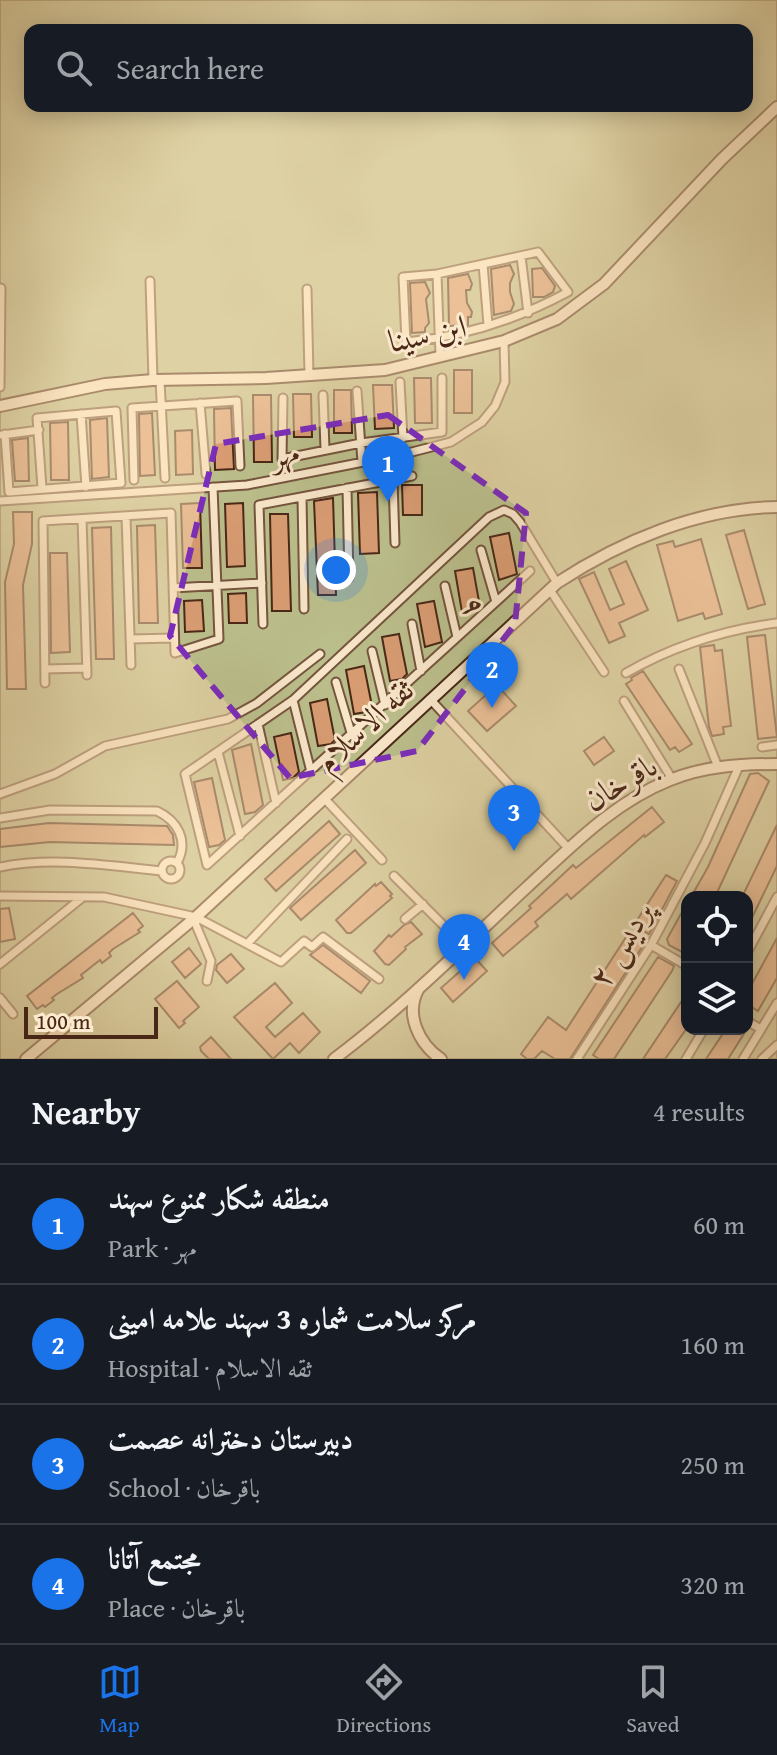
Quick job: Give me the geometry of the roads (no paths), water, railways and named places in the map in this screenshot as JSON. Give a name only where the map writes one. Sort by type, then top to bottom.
[{"type":"street","name":"ابن سینا","points":[[0,406],[105,384],[385,370],[504,341],[557,319],[604,284],[722,159],[777,107]]},
{"type":"street","points":[[538,252],[568,292],[528,313],[439,339],[406,342],[403,277],[437,274],[521,256],[538,252]]},
{"type":"street","points":[[521,256],[528,313]]},
{"type":"street","points":[[483,264],[488,325]]},
{"type":"street","points":[[437,274],[440,357]]},
{"type":"street","points":[[150,281],[156,380],[162,405],[165,478]]},
{"type":"street","points":[[0,387],[1,288]]},
{"type":"street","points":[[307,289],[309,375]]},
{"type":"street","name":"مهر","points":[[0,501],[247,485],[451,442],[482,422],[495,406],[505,382],[504,341]]},
{"type":"street","points":[[283,398],[282,459],[325,449],[442,432],[442,378]]},
{"type":"street","points":[[400,382],[403,438]]},
{"type":"street","points":[[357,391],[362,462]]},
{"type":"street","points":[[323,395],[325,449]]},
{"type":"street","points":[[134,480],[132,408],[237,401],[240,466]]},
{"type":"street","points":[[200,403],[206,474]]},
{"type":"street","points":[[39,430],[2,435],[9,492],[121,483],[116,411],[37,418],[39,430],[42,488]]},
{"type":"street","points":[[81,414],[86,487]]},
{"type":"street","points":[[263,624],[259,505],[412,476]]},
{"type":"street","points":[[393,480],[395,543]]},
{"type":"street","points":[[45,683],[43,521],[171,513],[175,653],[219,639],[213,487]]},
{"type":"street","points":[[347,488],[349,578]]},
{"type":"street","points":[[302,497],[304,609]]},
{"type":"street","name":"ثقه الاسلام","points":[[26,1059],[195,918],[553,587],[586,564],[668,526],[753,507],[777,507]]},
{"type":"street","points":[[530,571],[207,865],[185,774],[293,700],[489,517],[504,510],[520,522],[553,587],[604,672]]},
{"type":"street","points":[[126,516],[131,665]]},
{"type":"street","points":[[45,669],[87,672],[82,519]]},
{"type":"street","points":[[481,550],[496,602]]},
{"type":"street","points":[[173,588],[262,583]]},
{"type":"street","name":"۹","points":[[445,586],[457,637]]},
{"type":"street","points":[[626,673],[653,658],[707,638],[743,627],[777,623]]},
{"type":"street","points":[[412,624],[421,671]]},
{"type":"street","points":[[130,639],[174,638]]},
{"type":"street","points":[[372,651],[385,705]]},
{"type":"street","points":[[0,794],[55,774],[105,746],[228,719],[257,703],[320,654]]},
{"type":"street","points":[[679,669],[718,767]]},
{"type":"street","points":[[336,682],[352,736]]},
{"type":"street","points":[[430,699],[569,849]]},
{"type":"street","points":[[293,700],[311,772]]},
{"type":"street","points":[[624,701],[672,779]]},
{"type":"street","points":[[258,724],[276,803]]},
{"type":"street","points":[[762,747],[777,745]]},
{"type":"street","points":[[218,752],[240,836]]},
{"type":"street","name":"پردیس ۲","points":[[577,1059],[651,945],[705,843],[740,764]]},
{"type":"street","name":"باقرخان","points":[[334,1059],[464,946],[601,819],[643,792],[672,779],[718,767],[777,764]]},
{"type":"street","points":[[324,798],[382,860]]},
{"type":"street","points":[[0,818],[50,810],[157,811],[171,817],[178,825],[182,853],[177,863],[180,871],[176,878],[167,878],[162,871],[80,863],[0,867]]},
{"type":"street","points":[[247,944],[347,839]]},
{"type":"street","points":[[162,871],[165,863],[177,863]]},
{"type":"street","points":[[394,876],[464,946]]},
{"type":"street","points":[[0,896],[104,897],[195,918],[281,962],[304,941],[312,947],[323,937],[379,979]]},
{"type":"street","points":[[0,964],[83,897]]},
{"type":"street","points":[[753,942],[777,897]]},
{"type":"street","points":[[405,919],[423,904]]},
{"type":"street","points":[[195,918],[211,961],[207,981]]},
{"type":"street","points":[[651,945],[682,963]]},
{"type":"street","points":[[421,984],[415,995],[413,1021],[429,1051],[441,1059]]},
{"type":"street","points":[[0,998],[13,1014]]},
{"type":"street","points":[[743,1059],[759,1028],[775,1008]]},
{"type":"street","points":[[753,1024],[759,1028]]},
{"type":"street","points":[[686,1059],[700,1035]]},
{"type":"street","points":[[762,1059],[777,1045]]},
{"type":"place","name":"منطقه شکار ممنوع سهند","points":[[388,502]]},
{"type":"place","name":"مرکز سلامت شماره 3 سهند علامه امینی","points":[[492,708]]},
{"type":"place","name":"دبیرستان دخترانه عصمت","points":[[514,851]]},
{"type":"place","name":"مجتمع آتانا","points":[[464,980]]}]
